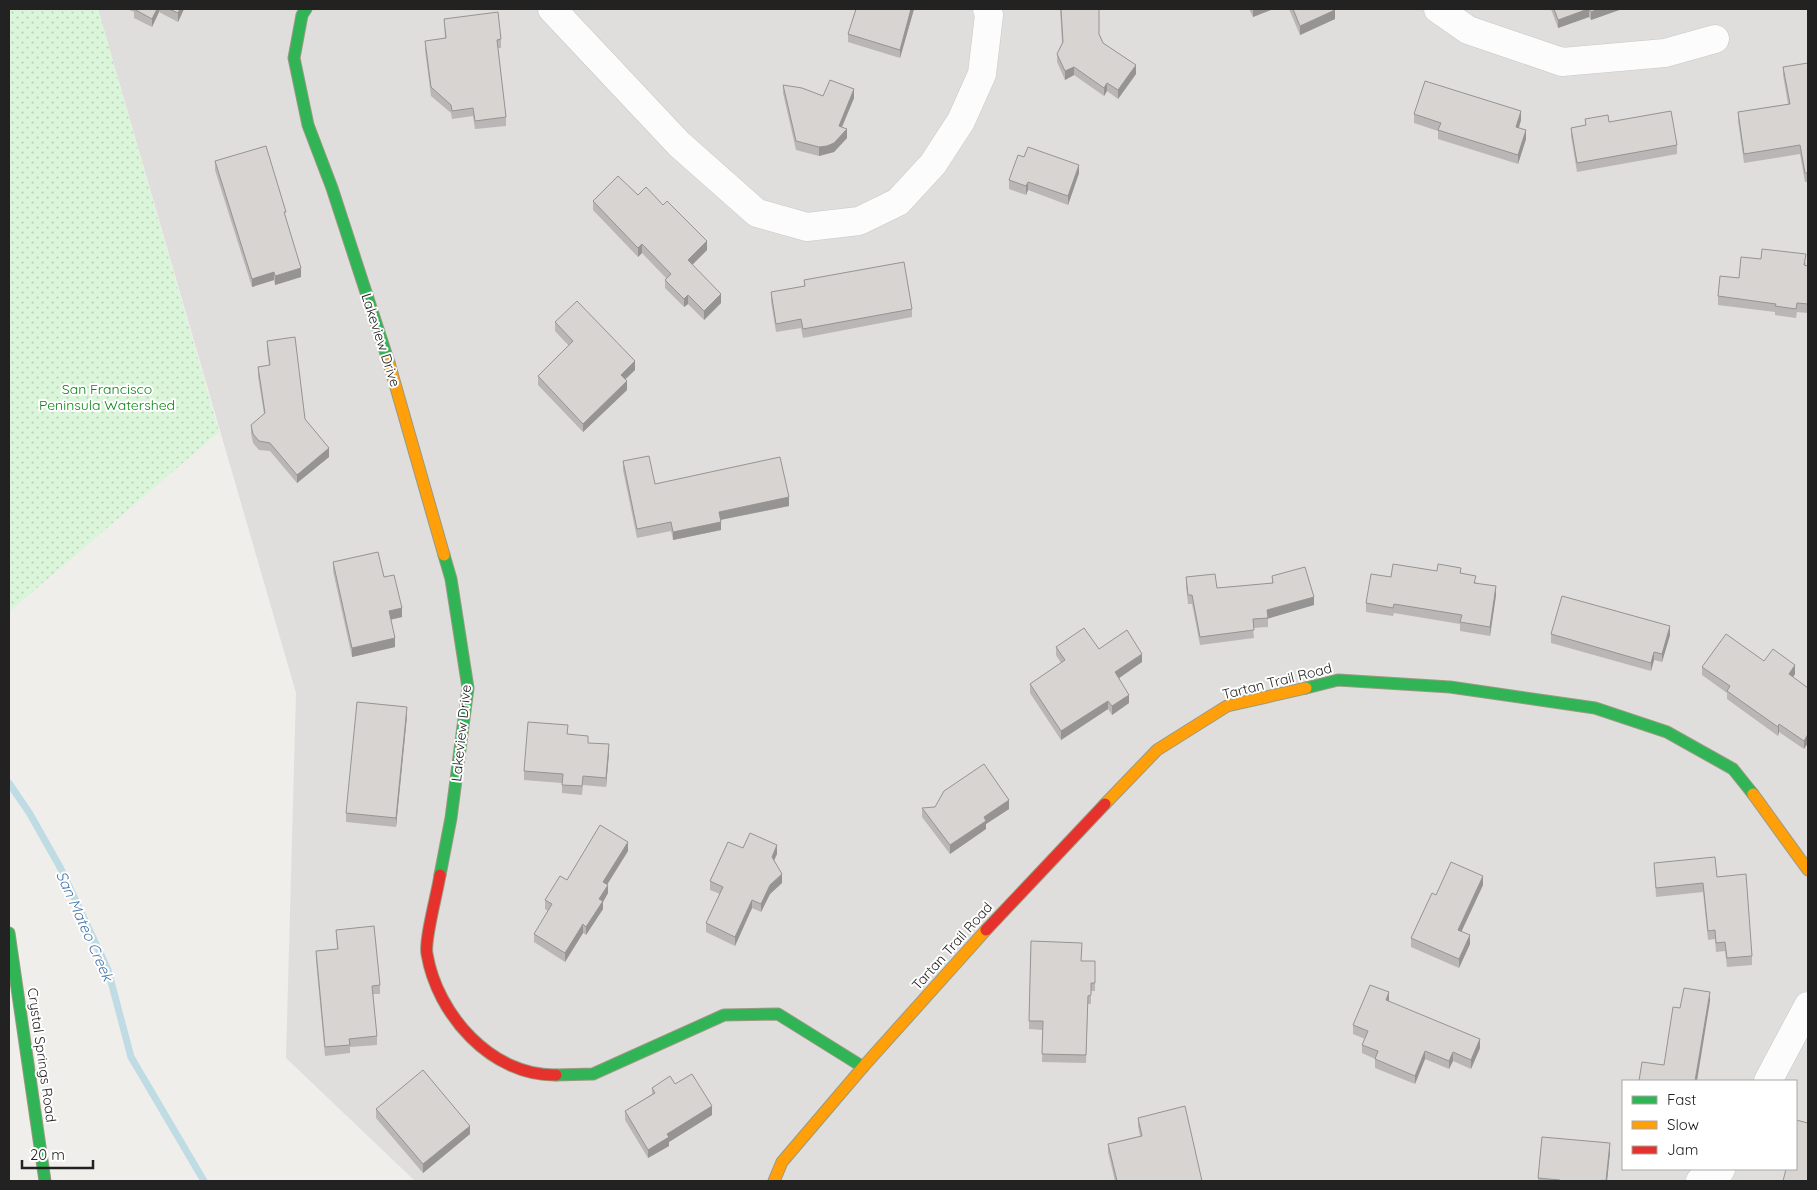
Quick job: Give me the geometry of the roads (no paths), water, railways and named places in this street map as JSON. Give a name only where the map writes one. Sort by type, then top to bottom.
[{"type":"street","name":"Lakeview Drive","points":[[306,9],[302,15],[294,58],[308,125],[332,188],[405,414],[451,579],[468,688],[451,818],[426,952],[437,988],[458,1026],[497,1060],[542,1075],[593,1074],[724,1015],[778,1014],[863,1067]]},
{"type":"street","points":[[552,9],[679,144],[757,213],[807,227],[859,221],[898,202],[933,164],[961,121],[982,74],[989,15],[987,9]]},
{"type":"street","points":[[1438,9],[1468,30],[1562,62],[1665,54],[1715,39]]},
{"type":"street","name":"Tartan Trail Road","points":[[774,1181],[782,1162],[863,1067],[1035,876],[1157,750],[1227,706],[1338,680],[1450,687],[1595,708],[1667,732],[1733,769],[1764,807],[1808,870]]},
{"type":"street","name":"Crystal Springs Road","points":[[9,933],[45,1181]]},
{"type":"street","points":[[1769,1080],[1808,1006]]},
{"type":"street","points":[[1700,1181],[1717,1176],[1720,1170]]},
{"type":"waterway","name":"San Mateo Creek","points":[[9,783],[30,814],[61,869],[108,970],[131,1057],[204,1181]]},
{"type":"park label","name":"San Francisco Peninsula Watershed","points":[[107,398]]}]
